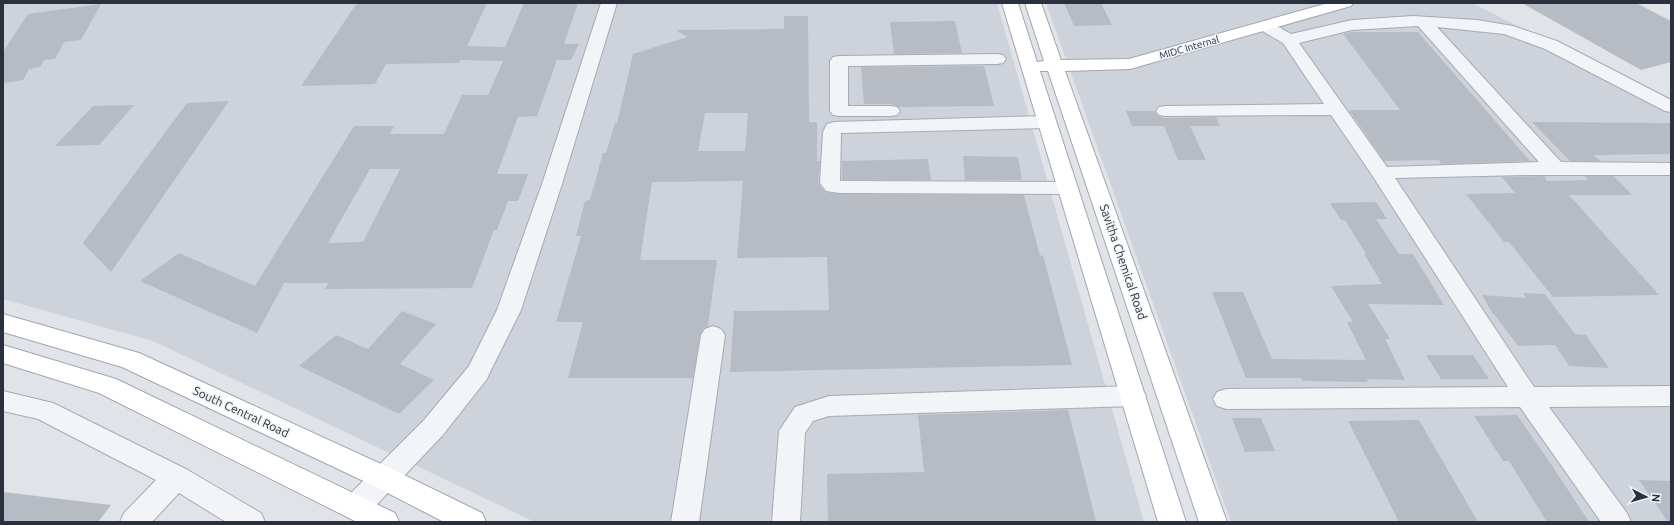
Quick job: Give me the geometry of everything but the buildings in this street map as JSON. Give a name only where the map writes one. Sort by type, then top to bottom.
[{"type":"main road","points":[[1010,3],[1172,522]]},
{"type":"main road","name":"Savitha Chemical Road","points":[[1033,3],[1213,522]]},
{"type":"main road","name":"MIDC Internal","points":[[1029,66],[1130,64],[1345,3]]},
{"type":"main road","name":"South Central Road","points":[[3,322],[130,360],[384,478],[472,522]]},
{"type":"main road","points":[[3,354],[107,386],[385,522]]},
{"type":"street","points":[[356,507],[433,428],[478,372],[509,310],[552,184],[609,3]]},
{"type":"street","points":[[1289,40],[1352,26],[1423,22],[1477,25],[1507,29],[1552,44],[1671,107]]},
{"type":"street","points":[[1423,22],[1555,168]]},
{"type":"street","points":[[1265,26],[1289,40],[1381,173],[1528,398],[1617,522]]},
{"type":"street","points":[[997,59],[838,61],[839,112],[1044,115]]},
{"type":"street","points":[[1165,111],[1336,109]]},
{"type":"street","points":[[1044,115],[834,128],[832,132],[830,183],[833,186],[839,187],[1068,188]]},
{"type":"street","points":[[1381,173],[1423,170],[1555,168],[1671,169]]},
{"type":"street","points":[[685,522],[713,335]]},
{"type":"street","points":[[786,522],[792,431],[804,414],[829,406],[1132,396]]},
{"type":"street","points":[[1226,399],[1671,396]]},
{"type":"street","points":[[3,401],[44,410],[176,477],[251,522]]},
{"type":"street","points":[[134,522],[176,477]]},
{"type":"shaded area","points":[[3,3],[997,3],[1144,522],[535,522],[153,341],[3,299]]},
{"type":"shaded area","points":[[1046,3],[1472,3],[1671,103],[1671,522],[1231,522]]}]
